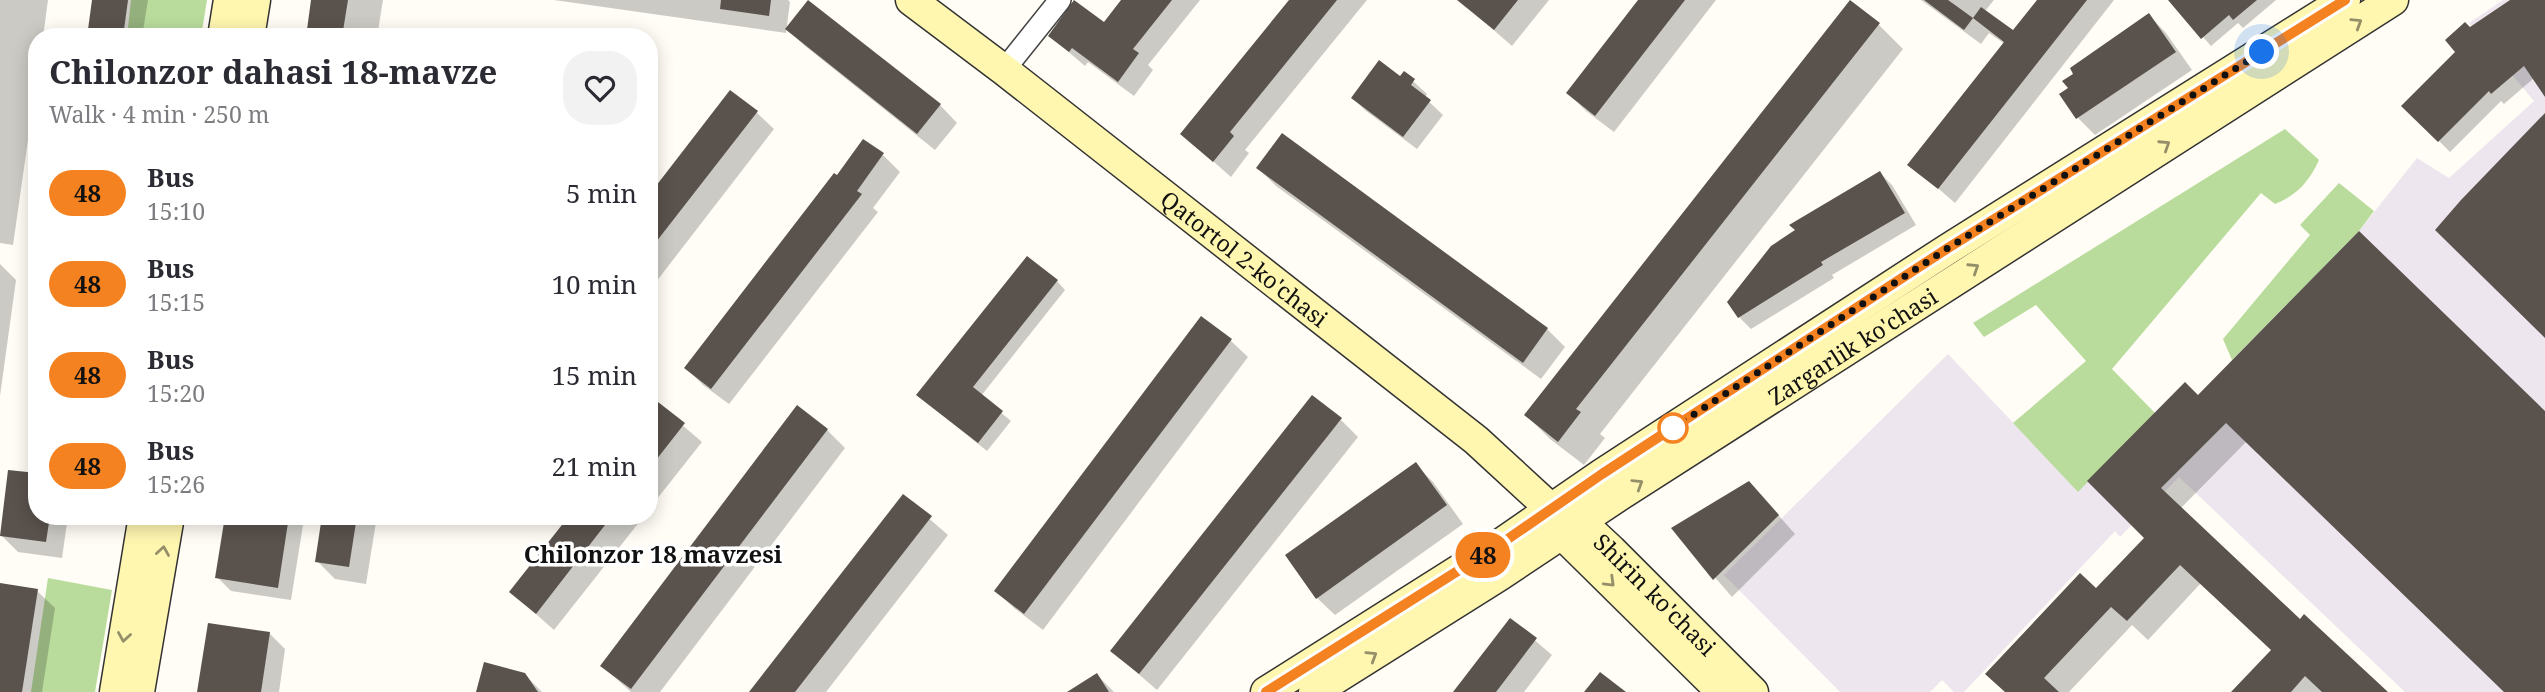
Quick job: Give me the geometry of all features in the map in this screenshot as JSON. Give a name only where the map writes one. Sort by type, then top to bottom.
[{"type":"main road","points":[[224,28],[229,0]]},
{"type":"main road","points":[[250,28],[255,0]]},
{"type":"main road","name":"Qatortol 2-ko'chasi","points":[[911,0],[1476,440],[1565,522]]},
{"type":"main road","name":"Zargarlik ko'chasi","points":[[1266,692],[1373,626],[1565,522],[1618,463],[1948,248],[2345,0]]},
{"type":"main road","name":"Zargarlik ko'chasi","points":[[1314,692],[1565,522],[2393,0]]},
{"type":"main road","name":"Shirin ko'chasi","points":[[1565,522],[1722,692]]},
{"type":"main road","name":"Shirin ko'chasi","points":[[1565,522],[1753,692]]},
{"type":"main road","points":[[115,692],[143,525]]},
{"type":"main road","points":[[139,692],[167,525]]},
{"type":"street","points":[[1004,70],[1060,0]]},
{"type":"shaded area","points":[[2503,0],[2545,0],[2545,692],[2405,692],[2179,477],[2120,537],[2115,531],[1964,692],[1954,692],[1942,680],[1930,692],[1840,692],[1724,575],[1948,354],[2078,491],[2185,382],[2198,395],[2359,231],[2417,158],[2449,178],[2534,101],[2469,23]]},
{"type":"green space","points":[[131,0],[207,0],[202,28],[128,28]]},
{"type":"green space","points":[[2285,129],[2319,160],[2315,168],[2302,187],[2275,204],[2261,193],[2112,369],[2155,413],[2078,492],[2013,423],[2086,361],[2036,305],[1984,337],[1973,323]]},
{"type":"green space","points":[[2339,183],[2374,211],[2359,231],[2232,360],[2223,339],[2310,235],[2300,225]]},
{"type":"green space","points":[[48,578],[112,590],[95,692],[31,692]]},
{"type":"building","points":[[92,0],[128,0],[124,28],[88,28]]},
{"type":"building","points":[[311,0],[348,0],[343,28],[307,28]]},
{"type":"building","points":[[721,0],[771,0],[769,16],[720,9]]},
{"type":"building","points":[[808,0],[941,104],[917,134],[785,29]]},
{"type":"building","points":[[1074,0],[1104,22],[1121,0],[1172,0],[1133,49],[1139,53],[1118,82],[1072,48],[1069,52],[1048,36]]},
{"type":"building","points":[[1289,0],[1337,0],[1230,132],[1234,136],[1213,162],[1180,134]]},
{"type":"building","points":[[1457,0],[1518,0],[1494,30]]},
{"type":"building","points":[[1638,0],[1685,0],[1595,116],[1566,93]]},
{"type":"building","points":[[1850,0],[1880,23],[1576,409],[1581,412],[1558,442],[1524,415]]},
{"type":"building","points":[[1924,0],[1948,0],[1973,18],[1964,30]]},
{"type":"building","points":[[2037,0],[2087,0],[1938,189],[1907,165],[2004,42],[1973,18],[1981,7],[2013,30]]},
{"type":"building","points":[[2168,0],[2257,0],[2233,20],[2229,15],[2201,39]]},
{"type":"building","points":[[2510,0],[2545,0],[2545,97],[2524,66],[2491,94],[2489,91],[2438,142],[2401,106],[2455,52],[2445,40],[2465,22],[2470,27]]},
{"type":"building","points":[[2149,13],[2176,52],[2076,119],[2059,94],[2068,88],[2062,81],[2073,74],[2070,68]]},
{"type":"building","points":[[1379,60],[1400,76],[1404,71],[1415,79],[1411,85],[1431,100],[1403,137],[1351,98]]},
{"type":"building","points":[[730,90],[758,111],[658,239],[658,183]]},
{"type":"building","points":[[2545,113],[2545,338],[2435,230]]},
{"type":"building","points":[[1282,133],[1548,328],[1523,363],[1256,168]]},
{"type":"building","points":[[863,139],[884,153],[857,191],[862,194],[711,389],[684,368]]},
{"type":"building","points":[[1880,171],[1905,213],[1821,262],[1823,265],[1738,318],[1727,302],[1771,246],[1795,230],[1789,225]]},
{"type":"building","points":[[2359,231],[2545,411],[2545,692],[2504,692],[2226,423],[2161,488],[2300,619],[2304,614],[2388,692],[2322,692],[2305,676],[2291,692],[2231,692],[2271,650],[2180,565],[2127,621],[2111,607],[2044,678],[2059,692],[2005,692],[1985,674],[2080,573],[2096,588],[2144,538],[2087,481],[2185,382],[2198,395]]},
{"type":"building","points":[[1027,256],[1058,280],[973,387],[1003,411],[978,443],[916,395]]},
{"type":"building","points":[[1201,316],[1232,339],[1024,614],[994,591]]},
{"type":"building","points":[[1312,395],[1342,418],[1139,674],[1110,651]]},
{"type":"building","points":[[658,402],[685,423],[658,458]]},
{"type":"building","points":[[797,405],[828,429],[631,689],[600,666]]},
{"type":"building","points":[[1416,462],[1447,505],[1316,599],[1285,555]]},
{"type":"building","points":[[8,470],[28,472],[28,525],[49,525],[46,542],[0,536]]},
{"type":"building","points":[[1749,481],[1779,515],[1713,580],[1671,528]]},
{"type":"building","points":[[903,494],[932,516],[795,692],[749,692]]},
{"type":"building","points":[[224,525],[288,525],[278,588],[215,578]]},
{"type":"building","points":[[321,525],[356,525],[349,567],[315,562]]},
{"type":"building","points":[[562,525],[605,525],[536,614],[509,592]]},
{"type":"building","points":[[0,583],[38,589],[22,692],[0,692]]},
{"type":"building","points":[[1510,618],[1537,638],[1496,692],[1453,692]]},
{"type":"building","points":[[208,623],[270,632],[261,692],[197,692]]},
{"type":"building","points":[[484,662],[525,673],[538,692],[476,692]]},
{"type":"building","points":[[1600,672],[1626,692],[1584,692]]},
{"type":"building","points":[[1097,673],[1109,692],[1067,692]]},
{"type":"bus line","name":"48","points":[[1266,692],[1502,543],[1602,474],[1948,248],[2345,0]]},
{"type":"district","name":"Chilonzor 18 mavzesi","points":[[653,553]]},
{"type":"route","points":[[1673,428],[1948,248],[2262,52]]}]
